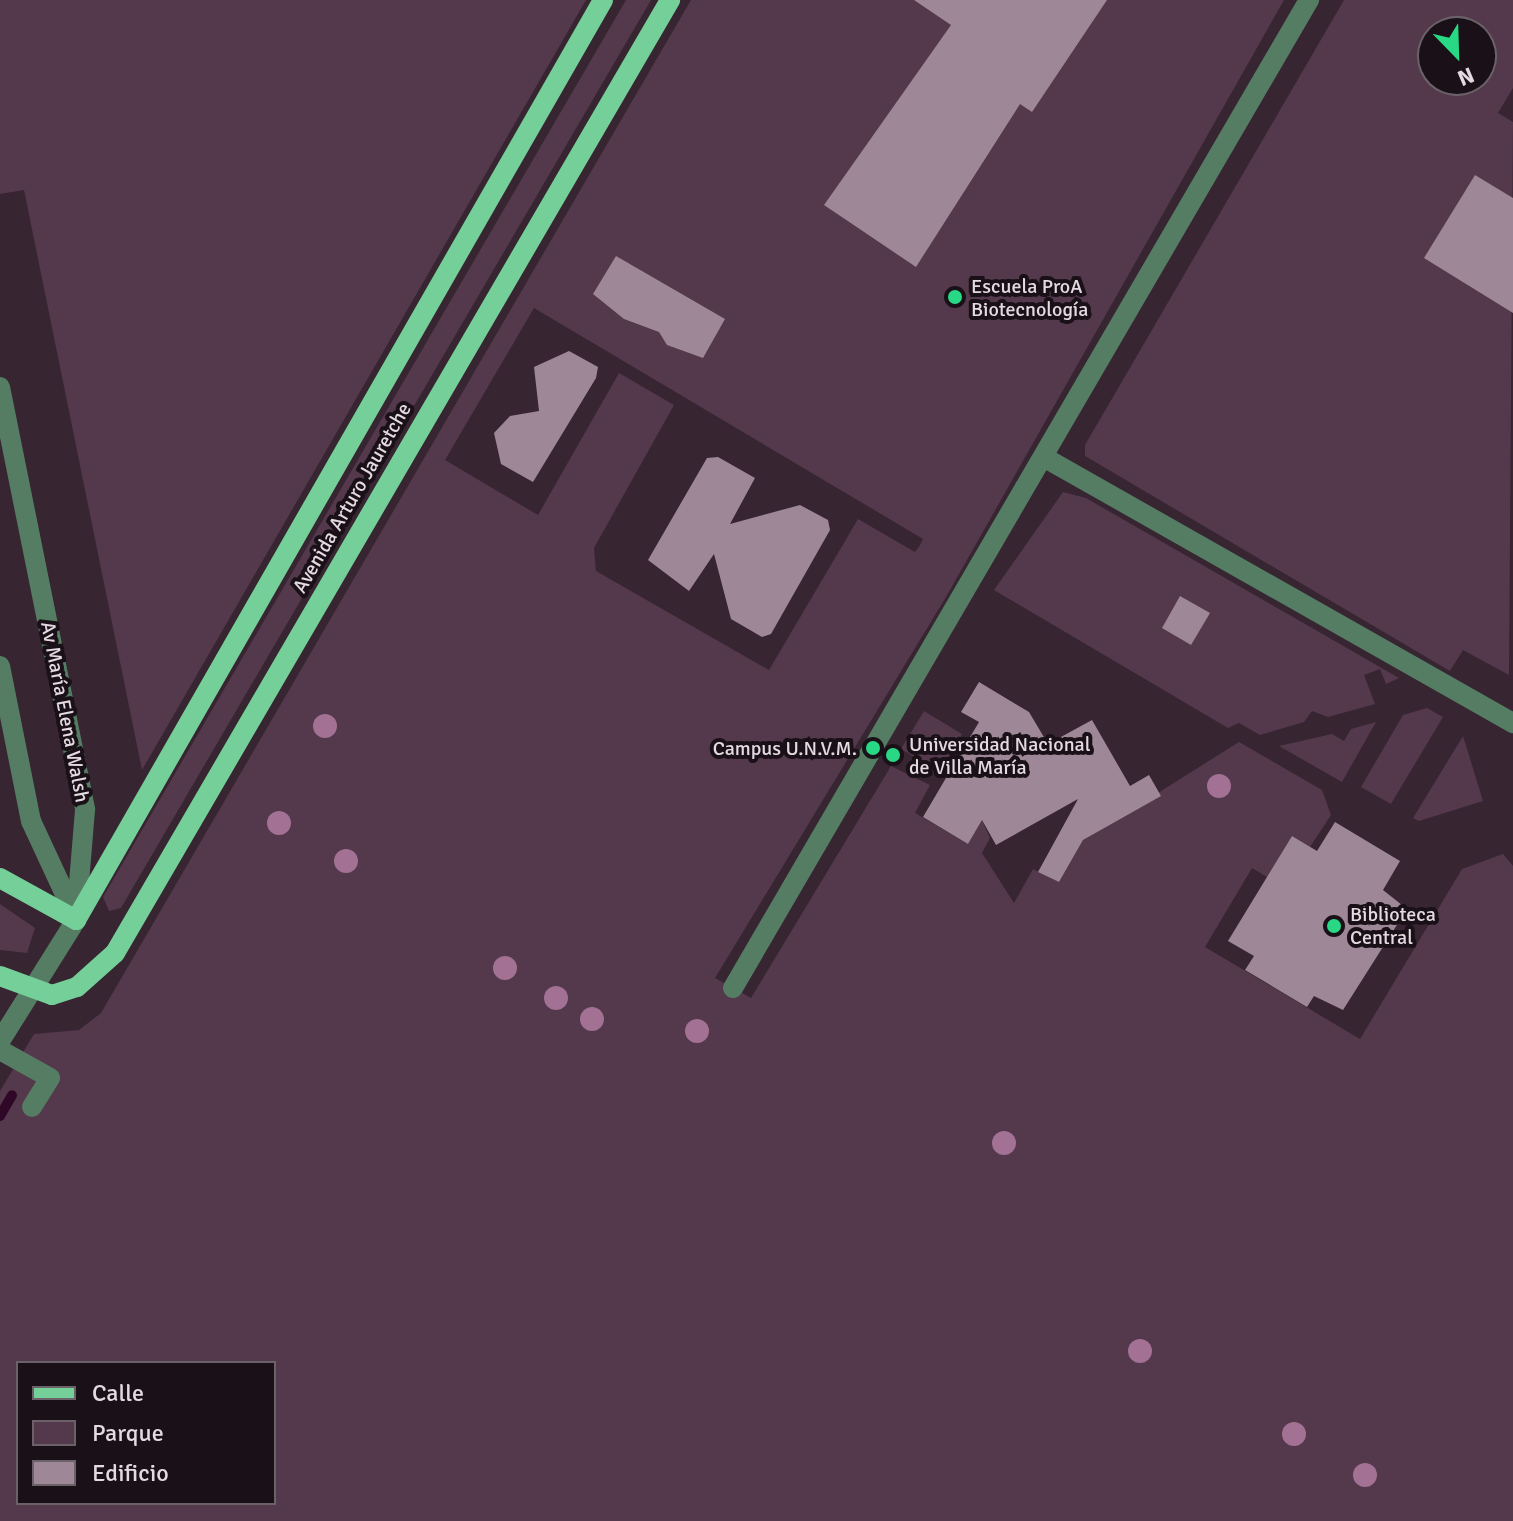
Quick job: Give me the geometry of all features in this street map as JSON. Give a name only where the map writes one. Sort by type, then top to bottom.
[{"type":"main road","name":"Avenida Arturo Jauretche","points":[[76,920],[603,0]]},
{"type":"main road","name":"Avenida Arturo Jauretche","points":[[29,993],[52,995],[77,987],[115,953],[670,0]]},
{"type":"main road","points":[[0,878],[76,920]]},
{"type":"main road","points":[[0,976],[29,993]]},
{"type":"street","points":[[733,988],[1047,459],[1309,0]]},
{"type":"street","name":"Av María Elena Walsh","points":[[0,387],[85,810],[76,920]]},
{"type":"street","points":[[1047,459],[1513,723]]},
{"type":"street","points":[[0,666],[31,821],[76,920]]},
{"type":"street","name":"Avenida Arturo Jauretche","points":[[0,1041],[76,920]]},
{"type":"street","points":[[0,1050],[50,1078],[32,1107]]},
{"type":"green space","points":[[0,0],[586,0],[142,770],[24,190],[0,194]]},
{"type":"green space","points":[[626,0],[651,0],[121,908],[109,911],[103,897]]},
{"type":"green space","name":"Universidad Nacional de Villa María","points":[[691,0],[1284,0],[946,597],[715,978],[751,998],[891,766],[930,785],[915,813],[968,844],[982,820],[990,838],[982,853],[1014,903],[1033,869],[1059,882],[1083,840],[1239,742],[1322,790],[1331,815],[1310,847],[1292,836],[1267,877],[1252,868],[1205,947],[1360,1039],[1462,869],[1503,854],[1513,866],[1513,1521],[0,1521],[0,1091],[34,1034],[79,1030],[101,1013]],"holes":[[[534,308],[923,539],[915,552],[858,519],[769,670],[596,571],[594,548],[674,405],[619,373],[538,515],[445,460]]]},
{"type":"green space","points":[[1344,0],[1513,0],[1513,88],[1498,113],[1513,122],[1509,675],[1463,650],[1450,671],[1085,456],[1085,445]]},
{"type":"green space","points":[[1063,492],[1086,498],[1399,678],[1386,684],[1380,669],[1364,675],[1375,704],[1328,717],[1312,711],[1304,722],[1260,735],[1239,723],[1228,728],[994,590]]},
{"type":"green space","points":[[1427,708],[1443,717],[1391,804],[1361,787],[1403,715]]},
{"type":"green space","points":[[924,711],[962,734],[939,772],[901,749]]},
{"type":"green space","points":[[1376,722],[1342,782],[1279,746],[1332,734],[1344,741],[1351,729]]},
{"type":"green space","points":[[1463,736],[1483,801],[1419,821],[1413,818]]},
{"type":"green space","points":[[0,904],[35,928],[27,953],[0,950]]},
{"type":"building","points":[[914,0],[1107,0],[1032,112],[1020,104],[916,267],[824,205],[951,25]]},
{"type":"building","points":[[1475,175],[1513,198],[1513,313],[1424,258]]},
{"type":"building","points":[[616,256],[725,319],[703,358],[667,345],[659,332],[624,319],[593,294]]},
{"type":"building","points":[[569,351],[598,367],[596,378],[533,482],[501,464],[494,433],[510,416],[539,411],[534,367]]},
{"type":"building","points":[[718,457],[755,478],[730,524],[800,505],[828,520],[830,530],[771,634],[762,637],[731,619],[714,554],[689,591],[648,560],[707,458]]},
{"type":"building","points":[[1180,596],[1210,613],[1191,645],[1162,628]]},
{"type":"building","points":[[979,682],[1029,712],[1048,744],[1092,720],[1130,786],[1149,775],[1161,796],[1083,840],[1059,882],[1038,872],[1078,799],[996,845],[982,820],[968,844],[923,817],[979,722],[961,712]]},
{"type":"building","points":[[1335,822],[1400,861],[1383,890],[1407,909],[1343,1010],[1314,996],[1307,1007],[1245,970],[1254,956],[1228,941],[1292,836],[1317,851]]},
{"type":"waterway","points":[[0,1116],[12,1095]]},
{"type":"place","name":"Escuela ProA Biotecnología","points":[[955,297]]},
{"type":"place","name":"Campus U.N.V.M.","points":[[873,748]]},
{"type":"place","name":"Universidad Nacional de Villa María","points":[[893,755]]},
{"type":"place","name":"Biblioteca Central","points":[[1334,926]]}]
